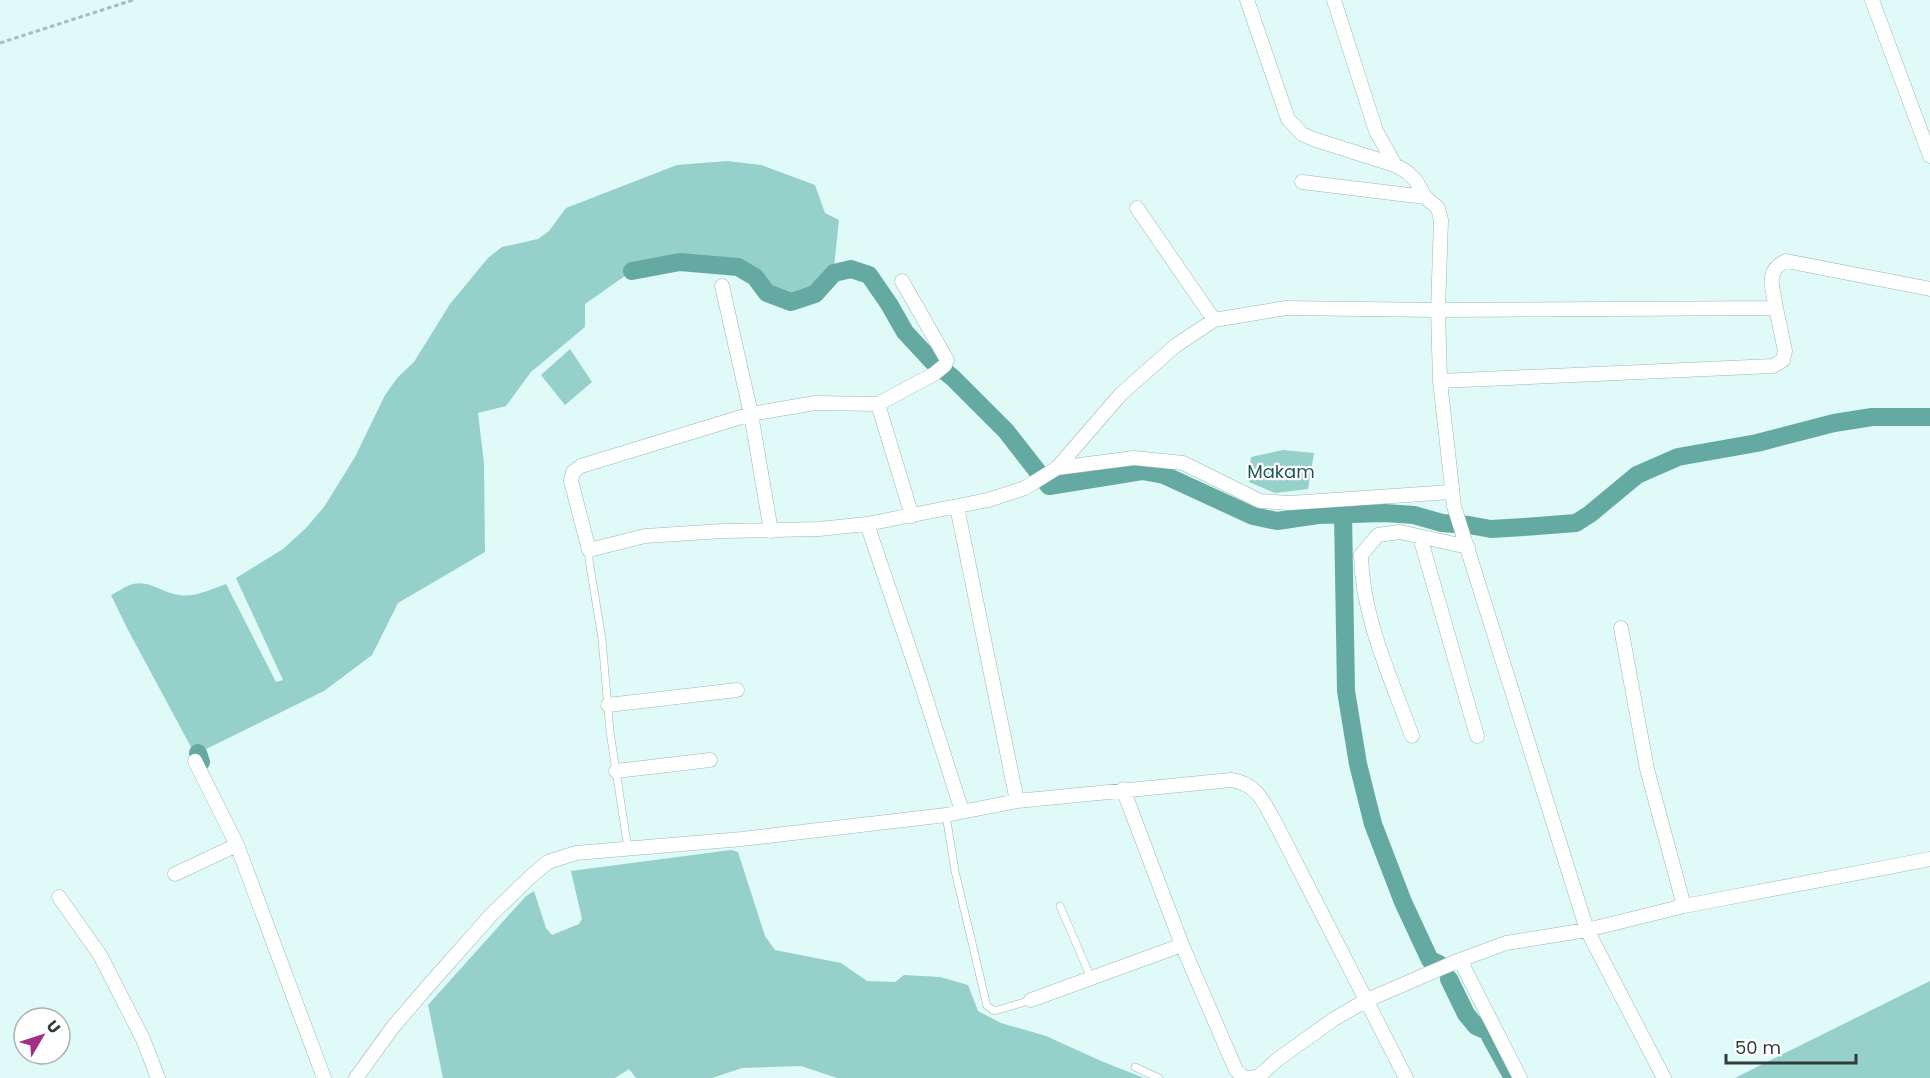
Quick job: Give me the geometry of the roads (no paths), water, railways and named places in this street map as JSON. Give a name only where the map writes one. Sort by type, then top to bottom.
[{"type":"street","points":[[1247,0],[1288,119],[1294,127],[1313,139],[1395,165],[1407,172],[1416,181],[1425,197],[1438,208],[1441,220],[1438,310],[1440,381],[1454,506],[1587,930],[1664,1078]]},
{"type":"street","points":[[1334,0],[1376,130],[1395,165]]},
{"type":"street","points":[[1872,0],[1930,156]]},
{"type":"street","points":[[1302,182],[1425,197]]},
{"type":"street","points":[[1137,208],[1214,320]]},
{"type":"street","points":[[1440,381],[1773,366],[1783,360],[1785,351],[1772,274],[1776,266],[1786,261],[1930,289]]},
{"type":"street","points":[[902,280],[946,360],[945,365],[934,374],[878,404],[814,403],[751,414],[581,466],[573,472],[571,481],[589,550],[645,536],[723,531],[819,529],[867,524],[1008,495],[1049,474],[1121,394],[1175,345],[1214,320],[1286,308],[1438,310],[1776,308]]},
{"type":"street","points":[[722,286],[751,414],[771,531]]},
{"type":"street","points":[[878,404],[912,516]]},
{"type":"street","points":[[1049,474],[1134,458],[1183,463],[1260,501],[1290,503],[1451,492]]},
{"type":"street","points":[[957,507],[1017,801]]},
{"type":"street","points":[[867,524],[962,812]]},
{"type":"street","points":[[1412,736],[1377,637],[1361,582],[1360,555],[1378,536],[1400,532],[1468,547]]},
{"type":"street","points":[[1420,537],[1477,736]]},
{"type":"street","points":[[1621,628],[1647,769],[1683,906]]},
{"type":"street","points":[[608,705],[737,690]]},
{"type":"street","points":[[195,760],[237,845],[324,1078]]},
{"type":"street","points":[[616,771],[710,760]]},
{"type":"street","points":[[356,1078],[393,1027],[491,915],[548,862],[576,853],[742,839],[946,815],[1017,801],[1231,780],[1244,782],[1253,788],[1277,826],[1406,1078]]},
{"type":"street","points":[[1123,789],[1182,945],[1236,1070],[1244,1078],[1258,1077],[1278,1059],[1334,1019],[1365,1001],[1506,943],[1587,930],[1683,906],[1930,859]]},
{"type":"street","points":[[175,874],[237,845]]},
{"type":"street","points":[[59,897],[100,955],[143,1039],[158,1078]]},
{"type":"street","points":[[1031,1000],[1182,945]]},
{"type":"street","points":[[1460,960],[1520,1078]]},
{"type":"lane","points":[[589,550],[603,639],[608,705],[628,849]]},
{"type":"lane","points":[[946,815],[955,871],[987,1006],[995,1011],[1031,1000]]},
{"type":"lane","points":[[1060,906],[1091,978]]},
{"type":"lane","points":[[1135,1067],[1159,1078]]},
{"type":"waterway","points":[[632,271],[680,262],[738,267],[755,277],[767,293],[791,302],[815,294],[834,273],[851,269],[869,275],[905,332],[1006,431],[1049,486],[1142,471],[1164,475],[1253,516],[1277,521],[1318,515],[1385,513],[1414,515],[1442,523],[1491,529],[1576,523],[1637,475],[1678,457],[1757,443],[1834,423],[1872,417],[1930,417]]},
{"type":"waterway","points":[[1343,514],[1346,691],[1358,764],[1373,824],[1403,902],[1430,960],[1439,964]]},
{"type":"waterway","points":[[198,753],[201,762]]},
{"type":"waterway","points":[[1449,979],[1466,1014],[1476,1026],[1487,1031],[1513,1078]]},
{"type":"park label","name":"Makam","points":[[1281,472]]}]
